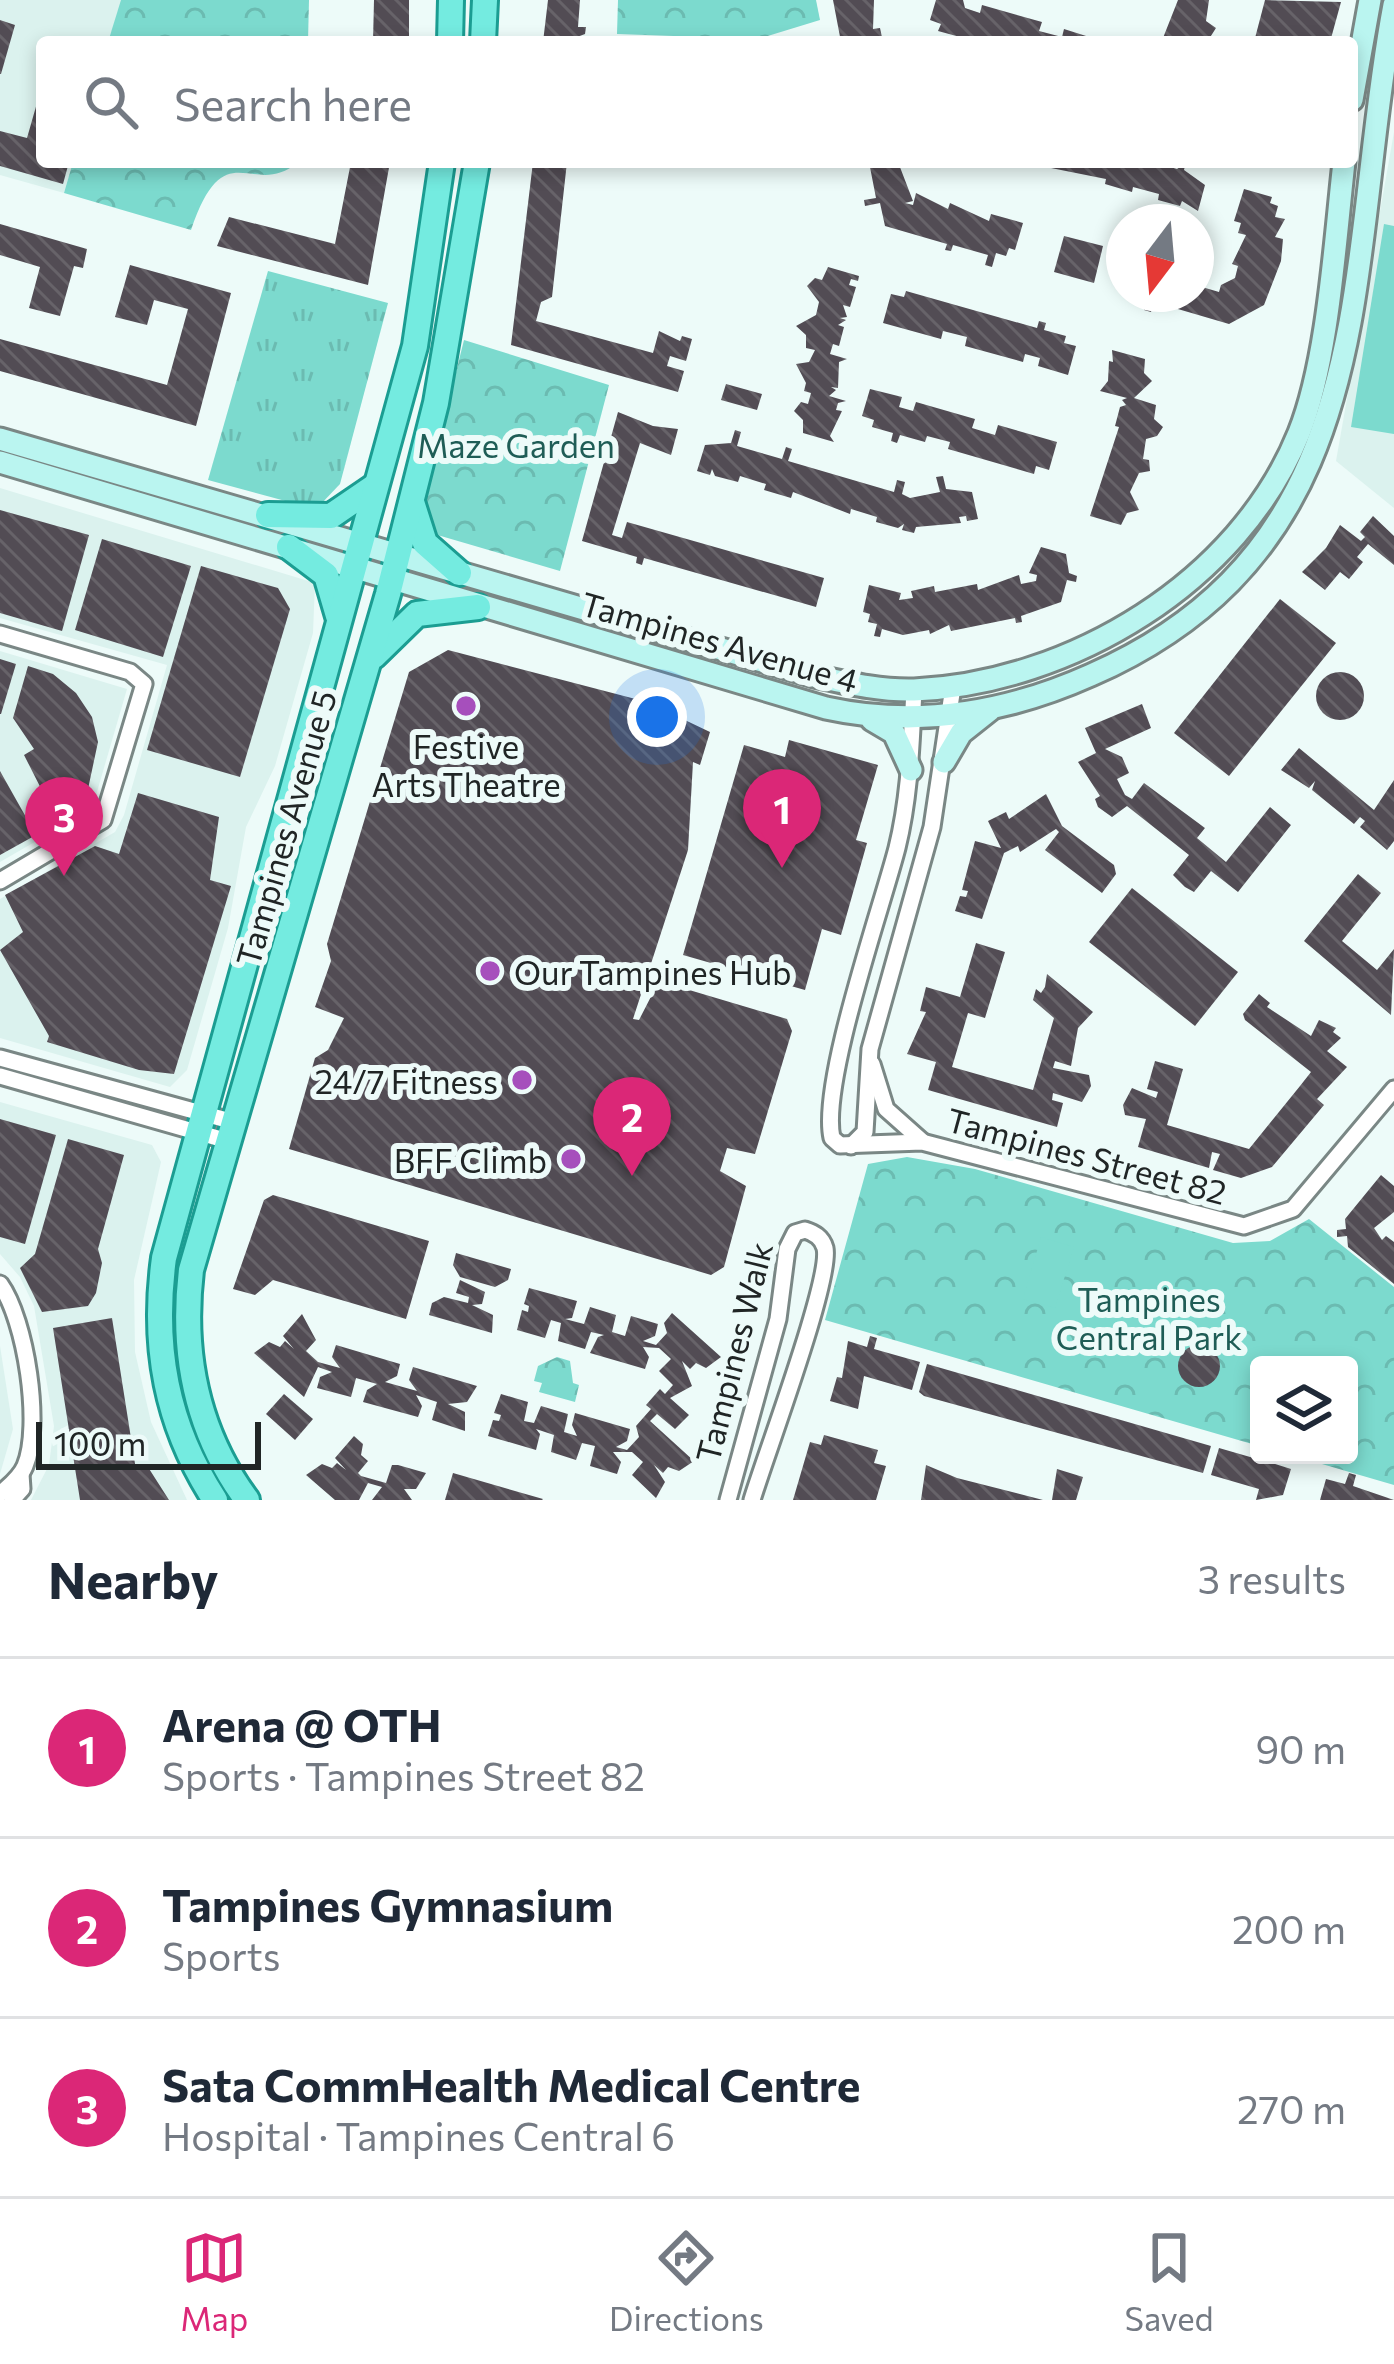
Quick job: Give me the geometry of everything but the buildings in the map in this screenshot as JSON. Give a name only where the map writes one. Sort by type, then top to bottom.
[{"type":"main road","points":[[450,36],[451,0]]},
{"type":"main road","points":[[483,36],[485,0]]},
{"type":"main road","points":[[1358,67],[1370,0]]},
{"type":"main road","name":"Tampines Avenue 4","points":[[0,462],[478,607],[866,716],[950,716],[1078,681],[1158,640],[1238,572],[1285,514],[1319,447],[1342,381],[1359,279],[1375,104],[1394,4]]},
{"type":"main road","name":"Tampines Avenue 5","points":[[215,1500],[179,1432],[158,1338],[164,1258],[415,346],[441,168]]},
{"type":"main road","name":"Tampines Avenue 5","points":[[247,1500],[224,1467],[199,1409],[187,1324],[191,1270],[390,580],[440,380],[475,168]]},
{"type":"main road","name":"Tampines Avenue 4","points":[[0,439],[814,676],[914,690],[953,687],[1036,665],[1138,619],[1225,546],[1272,488],[1300,430],[1311,388],[1343,168]]},
{"type":"main road","points":[[268,515],[331,516],[378,483]]},
{"type":"main road","points":[[411,494],[422,538],[459,573]]},
{"type":"main road","points":[[290,547],[326,575],[338,608],[338,630]]},
{"type":"main road","points":[[365,668],[389,636],[418,614],[478,607]]},
{"type":"main road","points":[[944,763],[962,733],[996,707]]},
{"type":"main road","points":[[866,716],[894,733],[911,770]]},
{"type":"street","points":[[0,634],[130,672],[144,684],[104,820],[0,881]]},
{"type":"street","name":"Tampines Street 82","points":[[848,1148],[865,1132],[870,1049],[944,763],[953,687]]},
{"type":"street","points":[[848,1148],[832,1138],[830,1118],[911,770],[914,690]]},
{"type":"street","name":"Tampines Street 82","points":[[870,1049],[886,1108],[922,1142]]},
{"type":"street","points":[[0,1058],[201,1123]]},
{"type":"street","points":[[0,1076],[231,1131]]},
{"type":"street","name":"Tampines Street 82","points":[[848,1148],[922,1142],[1244,1226],[1293,1209],[1394,1089]]},
{"type":"street","name":"Tampines Walk","points":[[728,1500],[778,1319],[787,1249],[792,1236],[805,1230],[825,1249],[818,1296],[752,1500]]},
{"type":"street","points":[[0,1284],[17,1319],[32,1433],[21,1474],[22,1489],[12,1500]]},
{"type":"street","points":[[0,1494],[21,1474]]},
{"type":"shaded area","points":[[0,0],[122,0],[110,36],[36,36],[36,168],[71,168],[64,193],[0,175]]},
{"type":"shaded area","points":[[1394,132],[1394,508],[1336,461]]},
{"type":"shaded area","points":[[0,488],[315,583],[313,633],[275,766],[246,827],[228,928],[187,1070],[170,1087],[0,1038],[0,899],[115,832],[167,665],[0,618]]},
{"type":"shaded area","points":[[0,651],[127,689],[92,809],[0,862]]},
{"type":"shaded area","points":[[0,1102],[152,1145],[161,1162],[134,1280],[135,1352],[151,1422],[187,1500],[31,1500],[49,1465],[54,1426],[34,1306],[20,1277],[0,1254]]},
{"type":"shaded area","points":[[0,1346],[13,1429],[0,1474]]},
{"type":"green space","points":[[121,0],[309,0],[308,36],[110,36]]},
{"type":"green space","points":[[618,0],[816,0],[820,20],[768,36],[617,34]]},
{"type":"green space","points":[[71,168],[288,168],[267,175],[228,174],[204,200],[191,230],[64,193]]},
{"type":"green space","points":[[1384,224],[1394,226],[1394,434],[1351,427]]},
{"type":"green space","points":[[268,271],[388,303],[340,484],[321,504],[304,506],[208,480]]},
{"type":"green space","name":"Maze Garden","points":[[464,340],[609,385],[560,571],[434,534],[422,509]]},
{"type":"green space","name":"Tampines Central Park","points":[[907,1157],[975,1169],[1233,1243],[1270,1241],[1309,1219],[1394,1287],[1394,1485],[1322,1464],[1358,1464],[1358,1356],[1250,1356],[1250,1443],[825,1320],[868,1164]]},
{"type":"green space","points":[[1041,1237],[1074,1247],[1055,1308],[1023,1299]]},
{"type":"green space","points":[[557,1357],[570,1361],[573,1383],[579,1385],[575,1402],[539,1392],[542,1383],[534,1381],[538,1366]]},
{"type":"place","name":"Festive Arts Theatre","points":[[466,706]]},
{"type":"place","name":"Arena @ OTH","points":[[782,868]]},
{"type":"place","name":"Sata CommHealth Medical Centre","points":[[64,876]]},
{"type":"place","name":"Our Tampines Hub","points":[[490,971]]},
{"type":"place","name":"24/7 Fitness","points":[[522,1080]]},
{"type":"place","name":"BFF Climb","points":[[571,1159]]},
{"type":"place","name":"Tampines Gymnasium","points":[[632,1176]]}]
